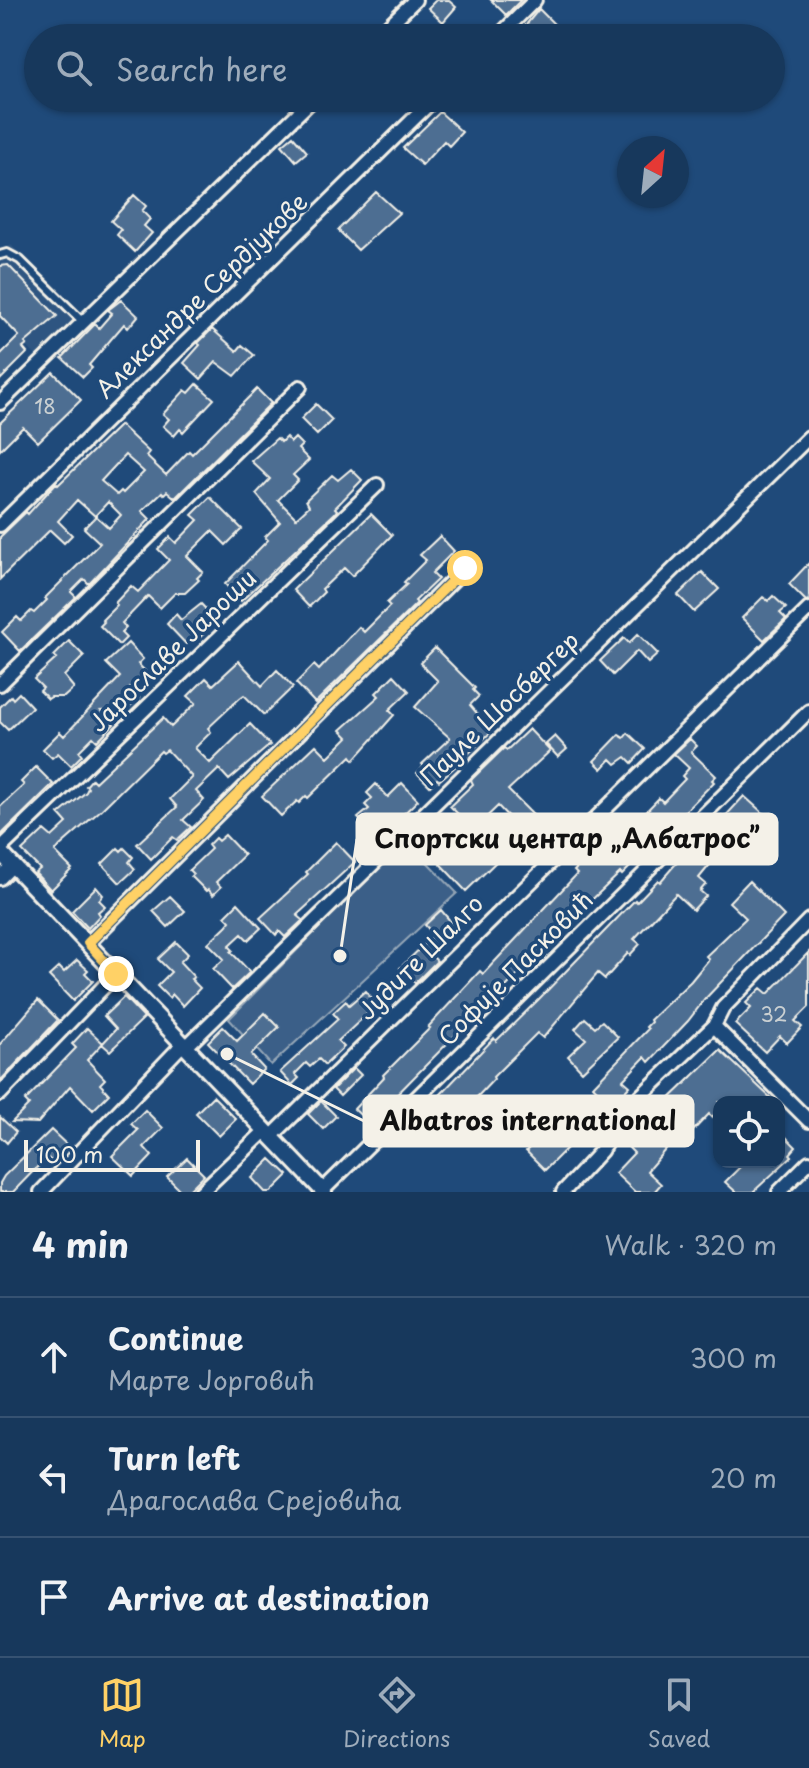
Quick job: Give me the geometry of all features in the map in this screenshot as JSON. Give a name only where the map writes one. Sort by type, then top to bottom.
[{"type":"street","points":[[390,24],[415,0]]},
{"type":"street","points":[[511,24],[535,0]]},
{"type":"street","points":[[0,403],[300,112]]},
{"type":"street","name":"Александре Сердјукове","points":[[0,525],[421,112]]},
{"type":"street","points":[[0,684],[300,387]]},
{"type":"street","name":"Пауле Шосбергер","points":[[41,1192],[185,1045],[809,437]]},
{"type":"street","name":"Јарославе Јароши","points":[[0,850],[377,485]]},
{"type":"street","points":[[88,943],[465,568]]},
{"type":"street","name":"Јудите Шалго","points":[[201,1192],[268,1134],[809,609]]},
{"type":"street","name":"Софије Пасковић","points":[[323,1191],[809,711]]},
{"type":"street","points":[[0,850],[323,1191]]},
{"type":"street","points":[[0,878],[13,865]]},
{"type":"street","points":[[563,1192],[601,1151],[623,1113],[714,1026],[723,1008],[809,920]]},
{"type":"street","points":[[0,1094],[116,974]]},
{"type":"street","points":[[714,1026],[809,1121]]},
{"type":"street","points":[[779,1192],[809,1162]]},
{"type":"lane","points":[[4,254],[20,260],[83,322]]},
{"type":"shaded area","points":[[11,245],[82,317],[39,359],[0,319],[0,256]]},
{"type":"shaded area","points":[[406,840],[457,893],[271,1065],[229,1019]]},
{"type":"building","points":[[436,0],[448,0],[456,7],[443,22],[428,8]]},
{"type":"building","points":[[491,0],[521,0],[506,15]]},
{"type":"building","points":[[539,9],[554,24],[527,24]]},
{"type":"building","points":[[440,112],[462,132],[449,146],[444,141],[422,165],[403,148]]},
{"type":"building","points":[[293,136],[307,152],[296,161],[282,145]]},
{"type":"building","points":[[376,192],[399,213],[358,250],[338,230]]},
{"type":"building","points":[[134,195],[146,206],[142,211],[150,219],[144,226],[152,233],[135,252],[117,235],[121,230],[111,221]]},
{"type":"building","points":[[8,265],[57,316],[25,343],[27,345],[23,348],[27,353],[0,380],[0,355],[19,336],[0,316],[0,266]]},
{"type":"building","points":[[121,300],[138,316],[128,328],[124,324],[89,365],[92,368],[83,377],[62,358],[95,324],[99,328],[112,313],[108,310]]},
{"type":"building","points":[[212,329],[237,351],[242,345],[254,355],[235,376],[216,362],[201,379],[184,363]]},
{"type":"building","points":[[53,372],[81,400],[38,442],[23,427],[0,450],[0,423]]},
{"type":"building","points":[[197,384],[214,399],[183,432],[180,429],[174,436],[163,426],[169,419],[163,414],[185,390],[189,393]]},
{"type":"building","points":[[257,389],[271,403],[175,498],[167,491],[162,492],[142,511],[150,519],[89,584],[84,579],[71,592],[76,597],[20,651],[2,632],[17,617],[21,621],[31,611],[34,613],[100,543],[84,528],[96,516],[109,528],[121,515],[108,502],[95,516],[77,500],[58,521],[72,535],[64,543],[50,530],[0,579],[0,537],[120,425],[149,452],[146,456],[166,475],[189,451],[192,454]],"holes":[[[125,455],[144,472],[117,495],[101,481]]]},
{"type":"building","points":[[316,404],[332,420],[317,435],[301,419]]},
{"type":"building","points":[[286,437],[291,442],[295,438],[302,445],[298,449],[309,460],[293,475],[298,480],[278,500],[296,518],[309,506],[306,500],[332,475],[338,480],[351,469],[362,480],[335,508],[335,513],[241,601],[225,584],[268,540],[265,537],[280,522],[256,494],[270,479],[251,461],[277,438],[281,442]]},
{"type":"building","points":[[210,497],[242,529],[226,545],[212,531],[187,556],[203,572],[197,578],[199,580],[185,593],[175,593],[160,608],[148,596],[122,623],[126,628],[121,633],[126,638],[119,645],[100,626],[104,622],[102,620],[131,586],[138,592],[169,560],[158,549],[170,537],[176,543],[198,520],[192,515]]},
{"type":"building","points":[[371,514],[392,535],[352,576],[344,568],[309,607],[293,590]]},
{"type":"building","points":[[440,536],[454,551],[432,573],[438,579],[315,703],[296,683],[314,665],[319,670],[359,627],[364,632],[390,606],[387,603],[426,560],[420,555]]},
{"type":"building","points":[[809,563],[809,600],[806,601],[789,584]]},
{"type":"building","points":[[702,572],[719,589],[694,612],[678,595]]},
{"type":"building","points":[[773,596],[786,608],[780,613],[786,619],[764,640],[742,618],[763,597],[768,601]]},
{"type":"building","points":[[201,604],[217,621],[197,640],[194,637],[186,644],[167,624],[176,614],[181,620]]},
{"type":"building","points":[[638,634],[658,654],[648,663],[637,651],[613,675],[600,661],[624,638],[629,643]]},
{"type":"building","points":[[69,641],[84,656],[64,676],[74,688],[64,697],[48,699],[34,679],[57,658],[54,656]]},
{"type":"building","points":[[128,643],[143,659],[138,664],[146,672],[130,688],[139,698],[126,710],[101,711],[114,724],[97,741],[93,737],[79,751],[82,755],[71,766],[58,753],[52,758],[43,749],[60,732],[64,736],[120,677],[106,663]]},
{"type":"building","points":[[435,648],[475,688],[473,690],[479,696],[470,705],[492,731],[459,767],[457,765],[430,786],[417,773],[424,766],[422,764],[450,738],[415,707],[438,681],[420,663]]},
{"type":"building","points":[[239,661],[262,686],[277,670],[293,687],[264,715],[244,695],[208,728],[211,732],[195,748],[210,763],[250,724],[270,745],[229,780],[219,769],[196,791],[204,800],[183,820],[191,827],[177,840],[173,837],[151,859],[137,844],[177,807],[170,799],[192,777],[167,750],[161,751],[55,852],[72,869],[51,890],[35,873],[40,869],[22,851],[44,830],[52,837],[67,823],[59,814],[86,792],[86,786],[92,779],[95,782],[163,718],[171,727],[196,703],[188,696],[206,678],[213,685]]},
{"type":"building","points":[[394,675],[409,691],[389,710],[394,715],[354,760],[351,756],[308,798],[306,796],[299,803],[297,801],[281,816],[262,796],[316,745],[328,757],[348,737],[341,730],[379,696],[376,693]]},
{"type":"building","points":[[19,693],[32,707],[8,730],[0,722],[0,707]]},
{"type":"building","points":[[529,729],[550,751],[508,790],[536,818],[518,835],[510,827],[514,823],[498,806],[471,832],[498,860],[466,891],[427,850],[461,817],[450,806],[473,784],[471,780]]},
{"type":"building","points":[[628,733],[645,749],[632,763],[626,757],[616,764],[611,759],[602,769],[594,761],[619,735],[624,738]]},
{"type":"building","points":[[555,736],[567,749],[558,757],[546,744]]},
{"type":"building","points":[[690,739],[697,746],[691,752],[716,776],[712,780],[714,782],[622,875],[620,873],[559,931],[369,1123],[354,1109],[383,1075],[480,971],[483,974],[577,874],[574,871],[590,854],[599,863],[623,837],[618,832],[628,822],[632,826],[659,798],[663,802],[685,779],[682,776],[689,768],[674,754]]},
{"type":"building","points":[[36,767],[53,784],[0,836],[0,807],[24,785],[21,782]]},
{"type":"building","points":[[402,783],[418,800],[378,839],[358,818],[369,809],[365,805],[372,798],[367,793],[376,784],[388,797]]},
{"type":"building","points":[[744,796],[763,813],[717,856],[699,878],[706,884],[700,891],[706,896],[693,910],[676,894],[634,939],[640,944],[630,955],[628,953],[605,979],[598,973],[543,1038],[537,1033],[493,1077],[476,1098],[480,1102],[465,1118],[460,1113],[436,1137],[419,1120],[442,1097],[440,1095],[494,1038],[496,1041],[635,900],[637,902],[658,880],[660,882],[698,838],[721,816],[723,819]]},
{"type":"building","points":[[225,835],[244,855],[216,882],[221,887],[213,895],[191,876],[193,874],[189,870],[211,849],[208,845],[215,838],[218,841]]},
{"type":"building","points":[[336,842],[355,862],[297,915],[303,920],[285,937],[279,931],[276,935],[260,918],[308,874],[306,872]]},
{"type":"building","points":[[118,848],[121,851],[124,848],[133,857],[129,862],[135,869],[120,883],[102,864]]},
{"type":"building","points":[[749,881],[784,916],[649,1062],[645,1057],[623,1080],[630,1086],[612,1105],[593,1086],[648,1029],[650,1020],[691,981],[709,959],[706,956],[746,918],[729,902]]},
{"type":"building","points":[[96,887],[103,895],[99,900],[105,906],[88,928],[72,911]]},
{"type":"building","points":[[170,896],[185,911],[168,927],[153,911]]},
{"type":"building","points":[[238,903],[261,928],[248,940],[242,934],[229,946],[250,972],[232,989],[213,969],[224,959],[208,943],[230,921],[225,916]]},
{"type":"building","points":[[441,910],[457,929],[430,954],[437,961],[415,983],[400,968],[434,935],[425,925]]},
{"type":"building","points":[[176,942],[188,954],[180,962],[200,988],[183,1006],[172,994],[169,998],[157,986],[171,972],[158,959]]},
{"type":"building","points":[[809,952],[809,1007],[795,1021],[802,1027],[787,1043],[780,1036],[765,1052],[735,1024],[751,1008],[746,1003],[761,988],[768,994]]},
{"type":"building","points":[[77,960],[88,970],[85,973],[93,981],[73,1001],[49,976],[59,967],[64,972]]},
{"type":"building","points":[[365,991],[377,1005],[338,1041],[344,1047],[325,1065],[319,1059],[310,1067],[306,1063],[295,1074],[299,1078],[292,1085],[280,1072],[338,1019],[333,1013],[346,1001],[349,1005]]},
{"type":"building","points":[[124,997],[144,1018],[110,1051],[102,1044],[116,1029],[104,1016]]},
{"type":"building","points":[[38,1000],[58,1020],[0,1081],[0,1044]]},
{"type":"building","points":[[265,1013],[279,1027],[251,1055],[264,1069],[249,1084],[208,1042],[223,1027],[237,1041]]},
{"type":"building","points":[[585,1018],[595,1027],[602,1021],[618,1037],[582,1071],[568,1056],[586,1039],[575,1029]]},
{"type":"building","points":[[87,1028],[103,1043],[87,1060],[105,1079],[100,1084],[109,1094],[93,1110],[70,1086],[38,1123],[12,1122],[29,1105],[25,1101],[76,1048],[72,1044]]},
{"type":"building","points":[[720,1050],[769,1096],[713,1096],[713,1116],[709,1114],[689,1135],[683,1129],[647,1171],[661,1184],[654,1192],[635,1192],[615,1173],[634,1153],[629,1148],[663,1110],[661,1107]]},
{"type":"building","points":[[354,1068],[361,1075],[340,1096],[333,1089]]},
{"type":"building","points":[[213,1096],[236,1119],[219,1136],[196,1113]]},
{"type":"building","points":[[321,1101],[336,1116],[323,1129],[308,1114]]},
{"type":"building","points":[[568,1102],[587,1121],[545,1170],[526,1151]]},
{"type":"building","points":[[145,1110],[163,1128],[144,1147],[152,1156],[133,1176],[112,1156],[138,1130],[131,1124]]},
{"type":"building","points":[[0,1117],[16,1132],[7,1143],[0,1136]]},
{"type":"building","points":[[51,1130],[68,1146],[52,1162],[47,1157],[13,1192],[0,1192],[4,1176]]},
{"type":"building","points":[[785,1136],[796,1147],[790,1154],[792,1156],[785,1162]]},
{"type":"building","points":[[187,1158],[204,1175],[187,1192],[182,1192],[167,1177]]},
{"type":"building","points":[[271,1159],[288,1175],[271,1192],[265,1192],[252,1178]]},
{"type":"building","points":[[739,1168],[779,1168],[753,1192],[736,1192],[725,1182]]},
{"type":"place","name":"Спортски центар „Албатрос”","points":[[340,956]]},
{"type":"place","name":"Albatros international","points":[[227,1054]]},
{"type":"route","points":[[116,974],[88,943],[465,568]]}]
